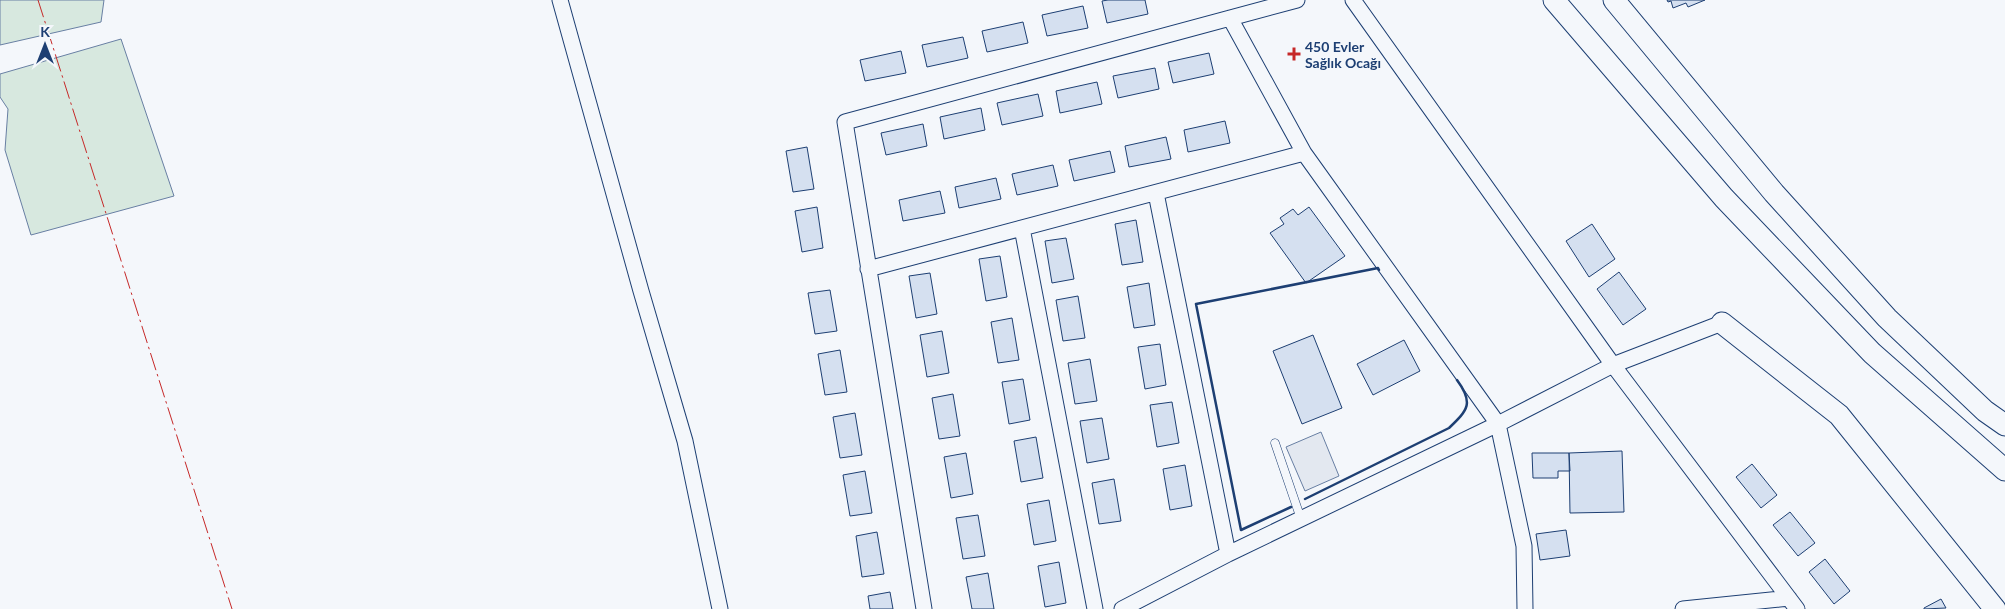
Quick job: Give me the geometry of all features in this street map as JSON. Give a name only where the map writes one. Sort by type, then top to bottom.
[{"type":"street","points":[[560,0],[638,283],[685,441],[720,609]]},
{"type":"street","points":[[924,609],[845,122],[1297,0]]},
{"type":"street","points":[[1354,0],[1613,365],[1793,603]]},
{"type":"street","points":[[1554,0],[1724,198],[1872,354],[2005,470]]},
{"type":"street","points":[[1614,0],[1774,193],[1887,318],[1985,411],[2005,425]]},
{"type":"street","points":[[1230,18],[1304,153],[1498,424],[1524,546],[1525,609]]},
{"type":"street","points":[[868,269],[1304,153]]},
{"type":"street","points":[[1156,193],[1228,554]]},
{"type":"street","points":[[1022,228],[1095,609]]},
{"type":"street","points":[[1122,609],[1228,554],[1498,424],[1613,365],[1722,323],[1839,415],[1989,607]]},
{"type":"street","points":[[1683,609],[1793,603]]},
{"type":"lane","points":[[1276,443],[1301,519]]},
{"type":"shaded area","points":[[0,0],[104,0],[101,22],[0,45]]},
{"type":"shaded area","points":[[121,39],[174,196],[31,235],[5,150],[8,109],[0,97],[0,74]]},
{"type":"shaded area","points":[[1321,432],[1339,476],[1305,491],[1286,447]]},
{"type":"building","points":[[1145,0],[1148,14],[1107,23],[1102,1]]},
{"type":"building","points":[[1667,0],[1705,0],[1688,7],[1686,3],[1673,8],[1671,1],[1668,2]]},
{"type":"building","points":[[1083,6],[1088,28],[1047,36],[1042,15]]},
{"type":"building","points":[[1023,22],[1028,43],[987,52],[982,31]]},
{"type":"building","points":[[963,37],[968,58],[927,67],[922,45]]},
{"type":"building","points":[[901,51],[906,73],[865,81],[860,60]]},
{"type":"building","points":[[1209,53],[1214,74],[1173,83],[1168,62]]},
{"type":"building","points":[[1155,68],[1159,89],[1118,98],[1113,76]]},
{"type":"building","points":[[1097,82],[1102,104],[1060,113],[1056,91]]},
{"type":"building","points":[[1038,94],[1043,116],[1002,125],[997,103]]},
{"type":"building","points":[[981,108],[985,130],[944,139],[940,117]]},
{"type":"building","points":[[1225,121],[1230,143],[1188,152],[1184,130]]},
{"type":"building","points":[[923,124],[927,146],[886,155],[881,133]]},
{"type":"building","points":[[1166,137],[1171,159],[1129,167],[1125,146]]},
{"type":"building","points":[[807,147],[814,189],[793,192],[786,151]]},
{"type":"building","points":[[1110,151],[1115,172],[1074,181],[1069,160]]},
{"type":"building","points":[[1053,165],[1058,186],[1017,195],[1012,174]]},
{"type":"building","points":[[996,178],[1001,199],[959,208],[955,187]]},
{"type":"building","points":[[940,191],[945,213],[903,221],[899,200]]},
{"type":"building","points":[[817,207],[823,248],[802,252],[795,211]]},
{"type":"building","points":[[1309,207],[1345,256],[1306,283],[1270,233],[1284,224],[1280,218],[1293,209],[1298,215]]},
{"type":"building","points":[[1136,220],[1143,262],[1122,265],[1115,224]]},
{"type":"building","points":[[1592,224],[1615,259],[1589,277],[1566,241]]},
{"type":"building","points":[[1066,238],[1074,279],[1052,283],[1045,241]]},
{"type":"building","points":[[1000,256],[1007,297],[986,301],[979,259]]},
{"type":"building","points":[[1619,272],[1646,309],[1623,325],[1597,289]]},
{"type":"building","points":[[930,273],[937,314],[916,318],[909,276]]},
{"type":"building","points":[[1149,283],[1155,325],[1134,328],[1127,287]]},
{"type":"building","points":[[830,290],[837,331],[815,334],[808,293]]},
{"type":"building","points":[[1078,296],[1085,338],[1063,341],[1056,300]]},
{"type":"building","points":[[1012,318],[1019,360],[998,363],[991,322]]},
{"type":"building","points":[[942,331],[949,373],[927,377],[920,335]]},
{"type":"building","points":[[1313,335],[1342,408],[1302,424],[1273,351]]},
{"type":"building","points":[[1404,340],[1420,371],[1373,395],[1357,364]]},
{"type":"building","points":[[1160,344],[1166,385],[1145,389],[1138,347]]},
{"type":"building","points":[[840,350],[847,392],[825,395],[818,354]]},
{"type":"building","points":[[1090,359],[1097,401],[1075,404],[1068,363]]},
{"type":"building","points":[[1023,379],[1030,420],[1009,424],[1002,382]]},
{"type":"building","points":[[953,394],[960,436],[939,439],[932,398]]},
{"type":"building","points":[[1172,402],[1179,443],[1157,447],[1150,405]]},
{"type":"building","points":[[855,413],[862,455],[840,458],[833,417]]},
{"type":"building","points":[[1102,418],[1109,459],[1087,463],[1080,421]]},
{"type":"building","points":[[1036,437],[1043,478],[1021,482],[1014,441]]},
{"type":"building","points":[[1622,451],[1624,512],[1570,513],[1569,453]]},
{"type":"building","points":[[966,453],[973,494],[951,498],[944,457]]},
{"type":"building","points":[[1532,453],[1569,453],[1570,471],[1558,471],[1558,478],[1533,478]]},
{"type":"building","points":[[1752,464],[1777,495],[1761,508],[1736,477]]},
{"type":"building","points":[[1185,465],[1192,506],[1170,510],[1163,469]]},
{"type":"building","points":[[865,471],[872,513],[850,516],[843,475]]},
{"type":"building","points":[[1114,479],[1121,521],[1099,524],[1092,483]]},
{"type":"building","points":[[1049,500],[1056,541],[1034,545],[1027,504]]},
{"type":"building","points":[[1790,512],[1815,543],[1798,556],[1773,525]]},
{"type":"building","points":[[978,515],[985,556],[963,559],[956,518]]},
{"type":"building","points":[[1566,530],[1570,556],[1540,560],[1536,534]]},
{"type":"building","points":[[877,532],[884,574],[862,577],[856,536]]},
{"type":"building","points":[[1825,559],[1850,591],[1834,604],[1809,572]]},
{"type":"building","points":[[1059,562],[1066,603],[1045,607],[1038,566]]},
{"type":"building","points":[[988,573],[994,609],[972,609],[966,577]]},
{"type":"building","points":[[890,592],[893,609],[870,609],[868,596]]},
{"type":"building","points":[[1941,599],[1946,608],[1924,609],[1924,608]]},
{"type":"wall","points":[[1291,507],[1241,530],[1196,304],[1378,268],[1379,270]]},
{"type":"wall","points":[[1305,499],[1449,428],[1461,416],[1467,401],[1466,395],[1457,380]]},
{"type":"power","points":[[38,0],[232,609]]},
{"type":"place","name":"450 Evler Sağlık Ocağı","points":[[1294,54]]}]
